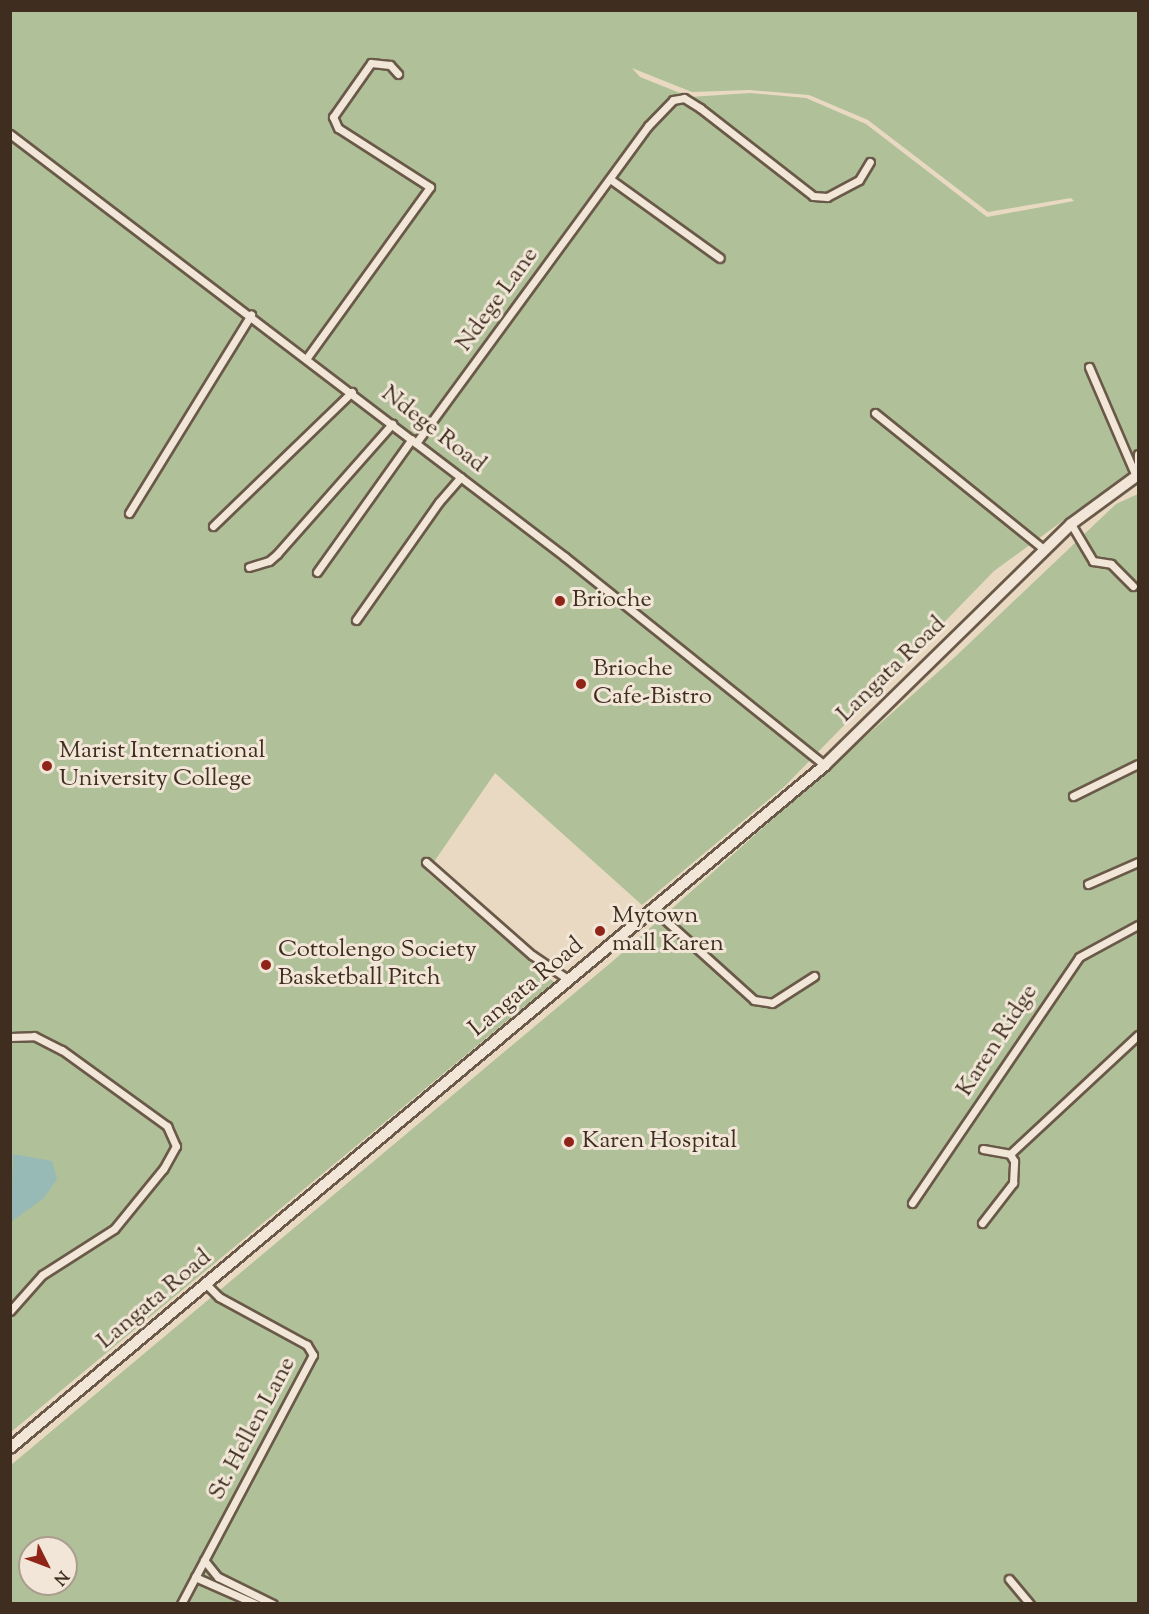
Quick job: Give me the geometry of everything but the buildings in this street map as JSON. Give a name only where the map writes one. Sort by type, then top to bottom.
[{"type":"main road","name":"Langata Road","points":[[10,1448],[825,765],[1071,524],[1138,472]]},
{"type":"street","points":[[306,359],[430,187],[427,181],[338,128],[333,117],[371,63],[390,65],[398,74]]},
{"type":"street","name":"Ndege Lane","points":[[317,572],[663,107],[679,98],[700,108],[813,196],[827,197],[859,180],[870,162]]},
{"type":"street","name":"Ndege Road","points":[[10,134],[352,392],[825,765]]},
{"type":"street","points":[[610,179],[720,258]]},
{"type":"street","points":[[129,513],[251,315]]},
{"type":"street","points":[[1089,367],[1138,472]]},
{"type":"street","points":[[213,526],[352,392]]},
{"type":"street","points":[[875,413],[1046,550]]},
{"type":"street","points":[[249,567],[269,561],[277,554],[392,424]]},
{"type":"street","points":[[1138,454],[1138,472]]},
{"type":"street","points":[[356,620],[439,502],[461,477]]},
{"type":"street","points":[[1071,524],[1093,561],[1111,564],[1133,586]]},
{"type":"street","points":[[1073,796],[1138,764]]},
{"type":"street","points":[[426,862],[532,955],[569,980]]},
{"type":"street","points":[[1088,884],[1138,862]]},
{"type":"street","points":[[653,909],[754,1000],[772,1003],[814,976]]},
{"type":"street","name":"Karen Ridge","points":[[912,1203],[1078,957],[1138,925]]},
{"type":"street","points":[[1010,1154],[1138,1035]]},
{"type":"street","points":[[10,1037],[34,1036],[62,1050],[167,1126],[176,1146],[163,1169],[114,1229],[42,1275],[10,1311]]},
{"type":"street","points":[[982,1223],[1013,1183],[1014,1161],[1010,1154],[983,1149]]},
{"type":"street","name":"St. Hellen Lane","points":[[181,1604],[314,1355],[308,1345],[219,1297],[207,1285]]},
{"type":"street","points":[[204,1560],[218,1577],[273,1604]]},
{"type":"street","points":[[195,1577],[255,1604]]},
{"type":"street","points":[[1009,1579],[1030,1604]]},
{"type":"green space","points":[[11,11],[1138,11],[1138,466],[994,571],[785,786],[642,905],[495,773],[427,872],[554,982],[11,1432]],"holes":[[[632,68],[692,92],[749,90],[809,95],[868,120],[988,212],[1071,198],[1074,201],[987,217],[866,124],[806,98],[750,93],[690,97],[640,77]]]},
{"type":"green space","points":[[1138,494],[1138,1603],[11,1604],[11,1465],[614,960],[956,656],[1116,504]]},
{"type":"water","points":[[13,1154],[52,1161],[57,1179],[44,1198],[11,1222]]},
{"type":"place","name":"Brioche","points":[[560,601]]},
{"type":"place","name":"Brioche Cafe-Bistro","points":[[581,684]]},
{"type":"place","name":"Marist International University College","points":[[47,766]]},
{"type":"place","name":"Mytown mall Karen","points":[[600,931]]},
{"type":"place","name":"Cottolengo Society Basketball Pitch","points":[[266,965]]},
{"type":"place","name":"Karen Hospital","points":[[569,1142]]}]
